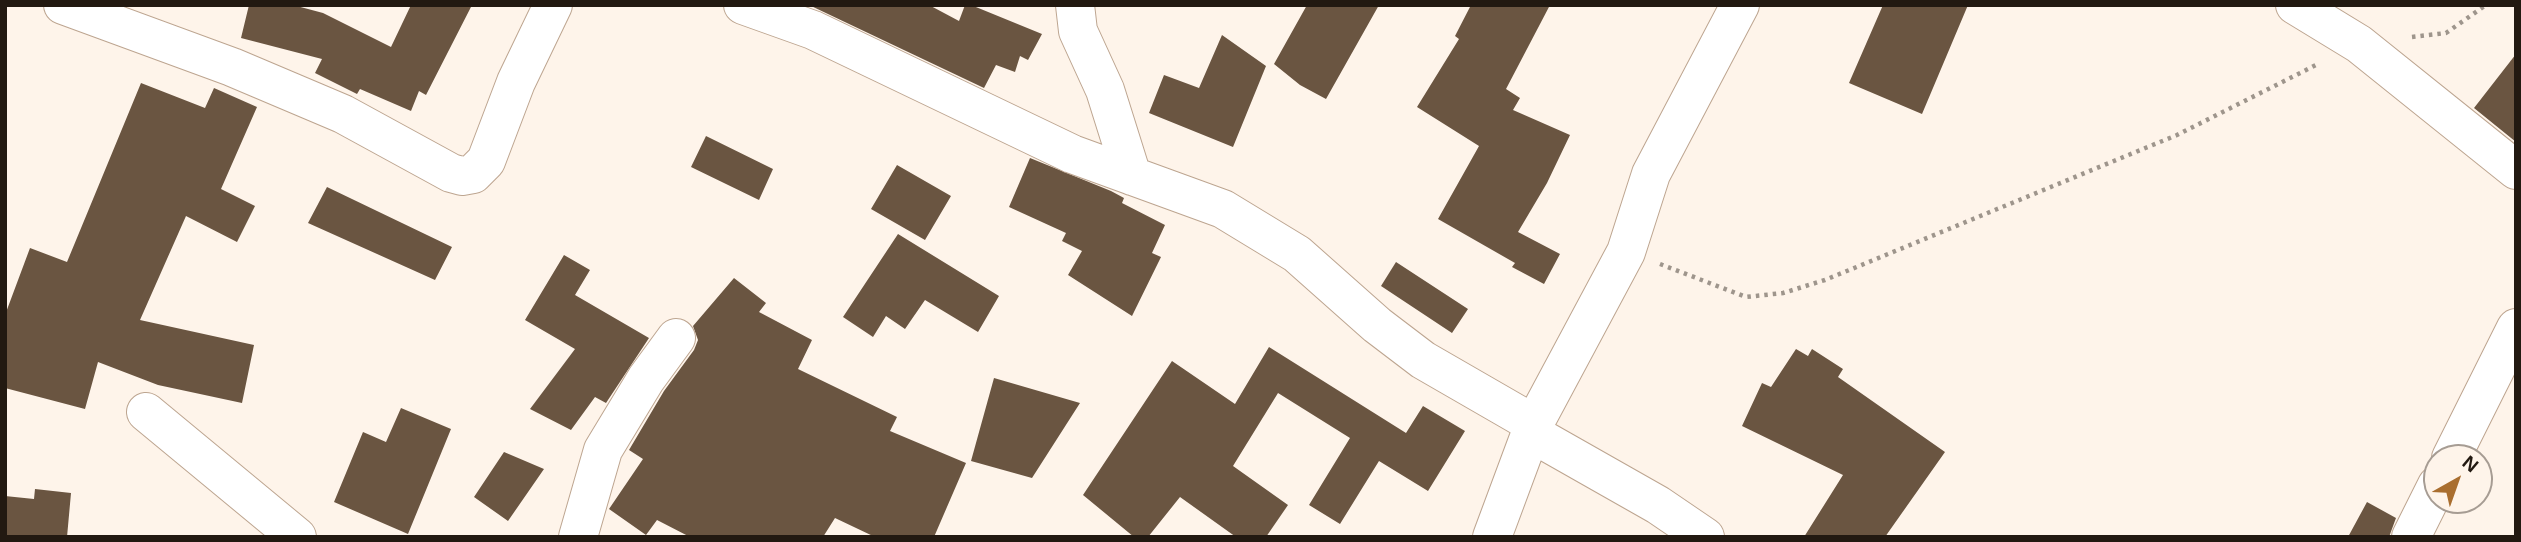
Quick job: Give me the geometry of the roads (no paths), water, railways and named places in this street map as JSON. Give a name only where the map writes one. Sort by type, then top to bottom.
[{"type":"street","points":[[63,5],[232,66],[343,114],[451,173],[462,176],[473,174],[486,161],[516,82],[553,5]]},
{"type":"street","points":[[743,5],[813,30],[1072,154],[1223,209],[1297,254],[1377,325],[1423,360],[1658,505],[1705,537]]},
{"type":"street","points":[[1075,5],[1079,31],[1105,90],[1132,176]]},
{"type":"street","points":[[1492,537],[1532,429],[1626,252],[1651,174],[1740,5]]},
{"type":"street","points":[[2295,5],[2359,44],[2516,170]]},
{"type":"street","points":[[2458,444],[2516,328]]},
{"type":"street","points":[[578,537],[603,450],[646,379],[676,338]]},
{"type":"street","points":[[146,412],[297,537]]},
{"type":"street","points":[[2411,537],[2423,513]]}]
